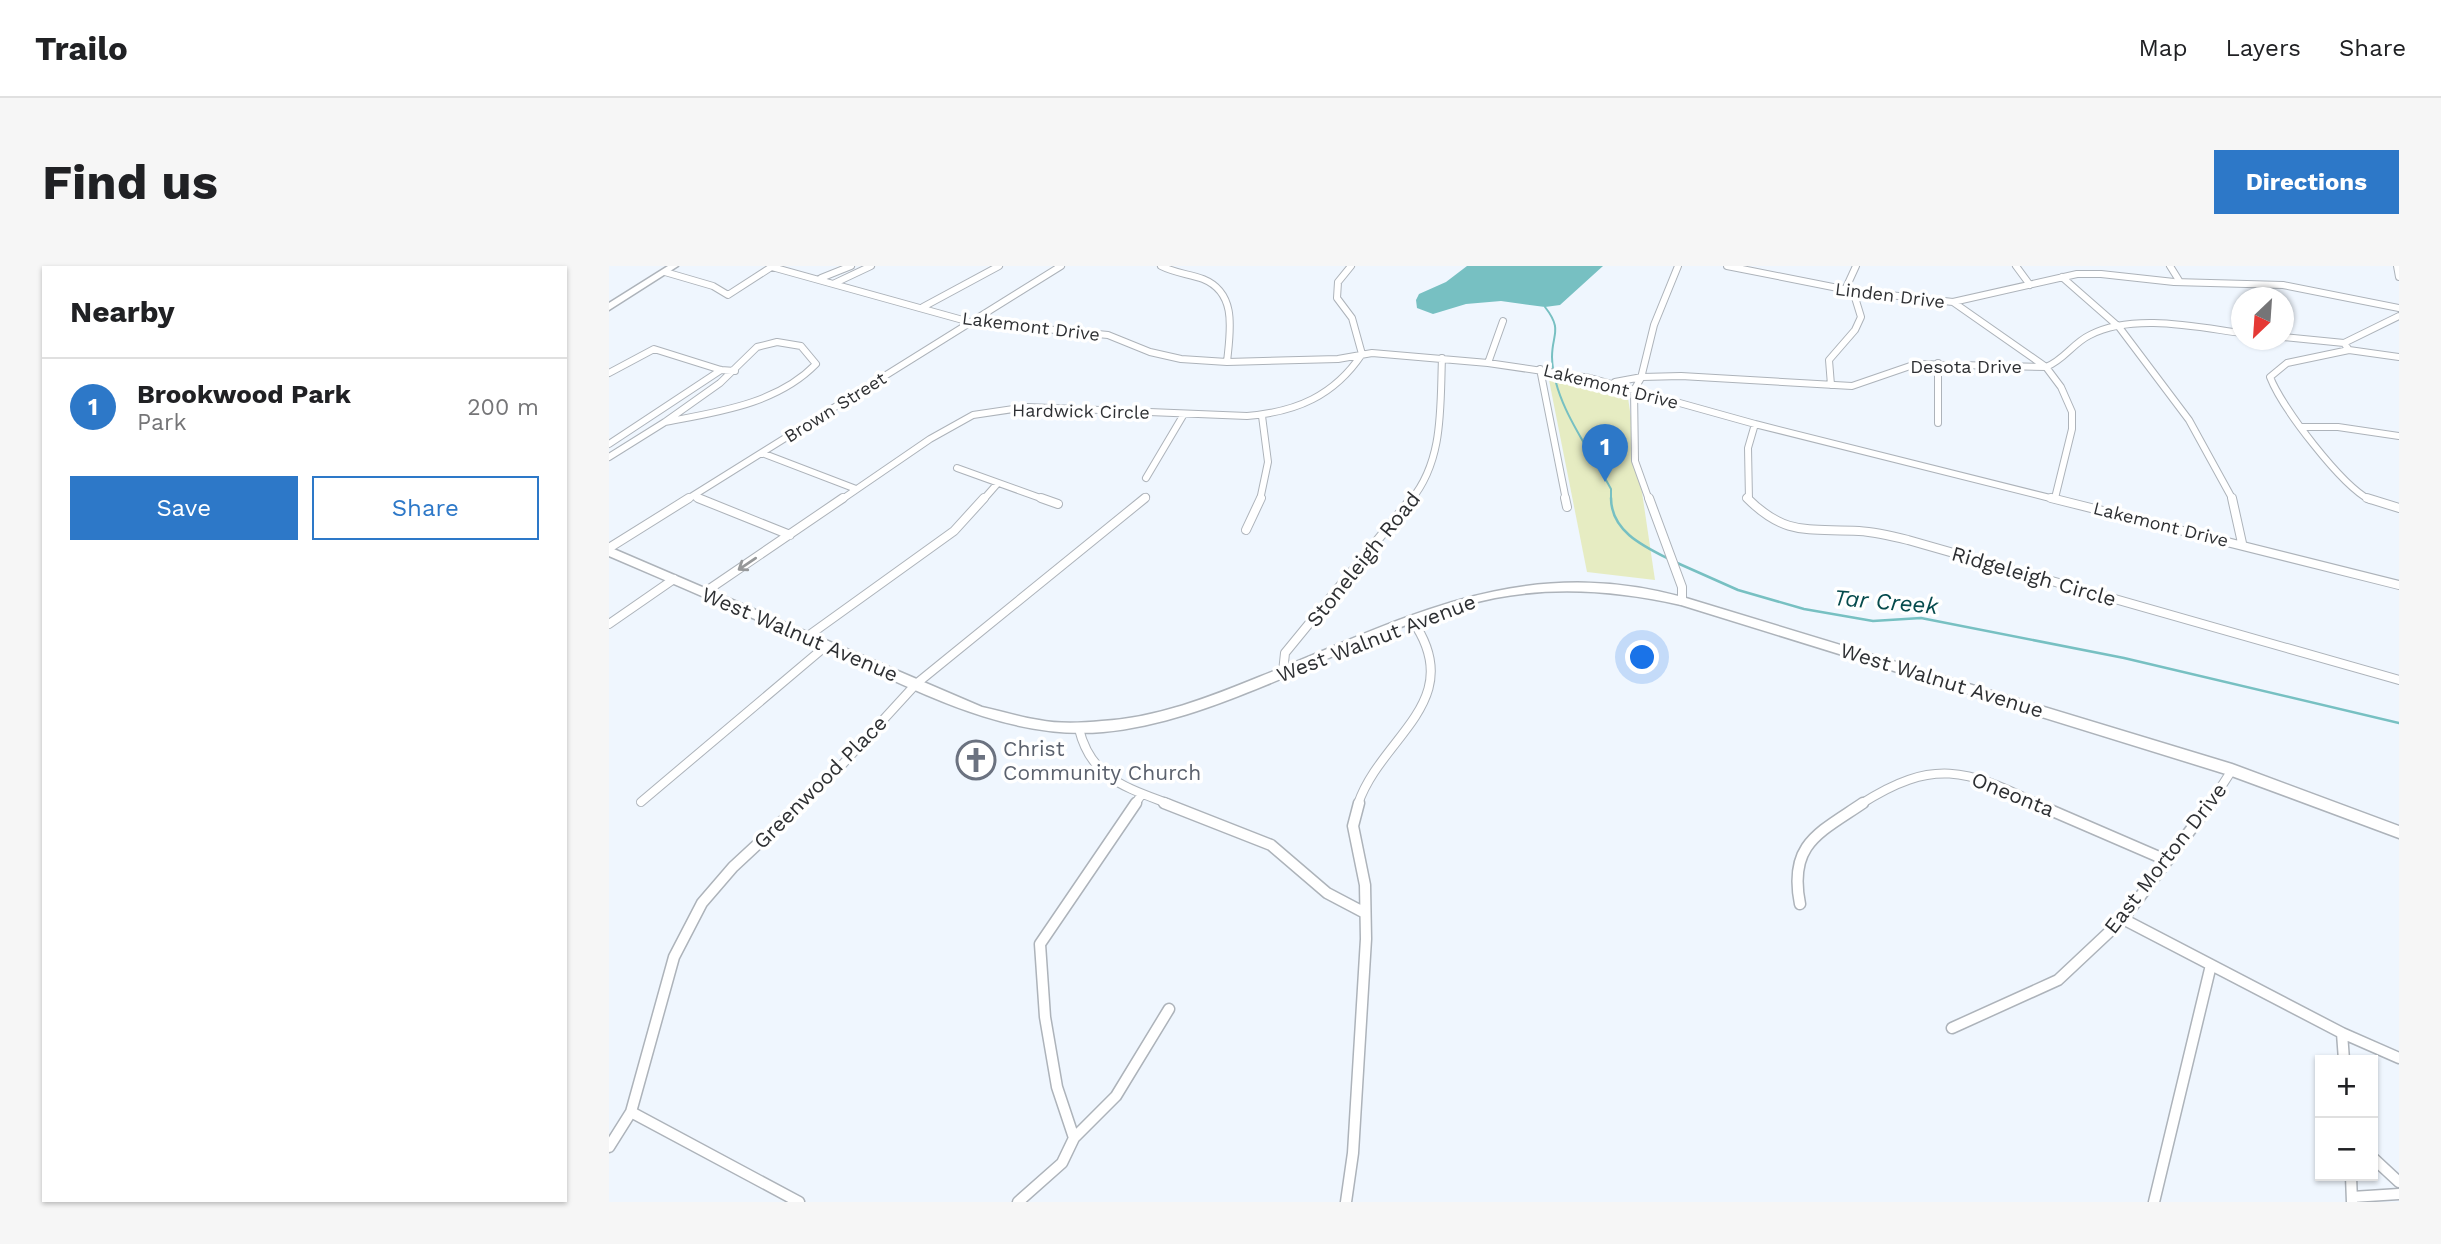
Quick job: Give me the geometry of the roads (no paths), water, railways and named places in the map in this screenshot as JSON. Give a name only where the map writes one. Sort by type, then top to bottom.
[{"type":"main road","points":[[609,307],[670,269]]},
{"type":"main road","name":"West Walnut Avenue","points":[[609,549],[1000,719],[1025,725],[1079,729],[1139,721],[1177,712],[1465,601],[1545,587],[1615,588],[1682,601],[2232,769],[2399,832]]},
{"type":"street","points":[[670,269],[728,295],[772,266]]},
{"type":"street","name":"Lakemont Drive","points":[[772,266],[970,322],[1095,333],[1166,357],[1227,362],[1338,359],[1362,354],[1442,358],[1541,369],[1606,382],[1755,424],[2242,543],[2399,585]]},
{"type":"street","points":[[819,279],[851,266]]},
{"type":"street","points":[[835,283],[871,266]]},
{"type":"street","points":[[923,307],[999,266]]},
{"type":"street","name":"Brown Street","points":[[609,549],[1061,266]]},
{"type":"street","points":[[1161,266],[1206,280],[1221,289],[1231,312],[1227,362]]},
{"type":"street","points":[[1351,266],[1338,282],[1336,298],[1352,318],[1362,354]]},
{"type":"street","points":[[1678,266],[1654,326],[1642,377],[1634,390],[1635,461],[1682,587],[1682,601]]},
{"type":"street","name":"Linden Drive","points":[[1727,266],[1745,267],[1853,292],[1953,302],[2046,367],[2061,387],[2072,412],[2072,429],[2055,498]]},
{"type":"street","points":[[1845,290],[1857,266]]},
{"type":"street","points":[[2016,266],[2030,285]]},
{"type":"street","points":[[2170,266],[2180,282]]},
{"type":"street","points":[[2397,266],[2399,277]]},
{"type":"street","points":[[1953,302],[2062,277],[2101,274],[2180,282],[2283,285],[2399,308]]},
{"type":"street","points":[[2062,277],[2119,327],[2189,420],[2234,499],[2242,543]]},
{"type":"street","points":[[1831,385],[1829,360],[1855,330],[1861,317],[1853,292]]},
{"type":"street","points":[[2294,338],[2344,343],[2399,316]]},
{"type":"street","points":[[1488,363],[1503,321]]},
{"type":"street","name":"Desota Drive","points":[[1606,382],[1642,377],[1681,376],[1864,385],[1895,367],[1938,363],[2046,367],[2063,359],[2091,334],[2119,327],[2231,332]]},
{"type":"street","points":[[609,457],[735,371],[758,346],[780,342],[804,347],[815,364],[809,374],[762,398],[663,422]]},
{"type":"street","points":[[2344,343],[2349,350]]},
{"type":"street","points":[[609,373],[654,349],[722,370],[735,371]]},
{"type":"street","points":[[2399,357],[2349,350],[2294,359],[2277,367],[2270,377],[2270,384],[2302,427],[2358,492],[2370,500],[2399,508]]},
{"type":"street","name":"Hardwick Circle","points":[[705,592],[930,439],[973,415],[1027,407],[1262,416],[1293,410],[1330,391],[1350,372],[1362,354]]},
{"type":"street","name":"Stoneleigh Road","points":[[1283,673],[1285,653],[1394,523],[1426,478],[1439,439],[1442,358]]},
{"type":"street","points":[[1938,363],[1938,423]]},
{"type":"street","points":[[1541,369],[1567,507]]},
{"type":"street","points":[[609,444],[722,370]]},
{"type":"street","points":[[1146,478],[1184,414]]},
{"type":"street","points":[[1246,530],[1269,476],[1269,448],[1262,416]]},
{"type":"street","name":"Ridgeleigh Circle","points":[[1755,424],[1748,448],[1747,498],[1774,522],[1803,533],[1853,531],[1908,540],[2399,680]]},
{"type":"street","points":[[2302,427],[2337,427],[2399,436]]},
{"type":"street","points":[[762,453],[856,489]]},
{"type":"street","points":[[957,468],[1058,504]]},
{"type":"street","points":[[808,636],[954,531],[997,484]]},
{"type":"street","points":[[693,496],[790,535]]},
{"type":"street","name":"Greenwood Place","points":[[609,1147],[631,1112],[674,957],[702,903],[733,867],[840,767],[916,684],[1146,497]]},
{"type":"street","points":[[609,624],[674,579]]},
{"type":"street","points":[[1346,1202],[1356,1130],[1357,1070],[1367,968],[1366,894],[1354,820],[1360,794],[1415,718],[1432,671],[1429,645],[1412,620]]},
{"type":"street","points":[[641,802],[827,645]]},
{"type":"street","points":[[1079,729],[1089,761],[1142,794],[1271,845],[1327,893],[1366,912]]},
{"type":"street","name":"East Morton Drive","points":[[1952,1028],[2058,980],[2123,919],[2225,784],[2232,769]]},
{"type":"street","name":"Oneonta","points":[[1800,904],[1797,866],[1800,852],[1812,838],[1862,801],[1893,785],[1951,773],[1989,781],[2011,794],[2140,846],[2166,860]]},
{"type":"street","points":[[1074,1138],[1057,1087],[1045,1017],[1040,944],[1142,794]]},
{"type":"street","points":[[2123,919],[2343,1033],[2399,1058]]},
{"type":"street","points":[[2154,1202],[2211,965]]},
{"type":"street","points":[[1018,1202],[1062,1163],[1074,1138],[1116,1096],[1169,1009]]},
{"type":"street","points":[[2343,1033],[2344,1055]]},
{"type":"street","points":[[631,1112],[799,1202]]},
{"type":"street","points":[[2378,1163],[2399,1182]]},
{"type":"street","points":[[2351,1181],[2352,1200],[2399,1194]]},
{"type":"water","points":[[1467,266],[1603,266],[1560,305],[1545,307],[1501,301],[1466,304],[1433,314],[1417,308],[1416,300],[1419,294],[1446,282]]},
{"type":"waterway","name":"Tar Creek","points":[[1545,307],[1555,327],[1552,357],[1559,392],[1574,426],[1611,489],[1611,498]]},
{"type":"waterway","name":"Tar Creek","points":[[1611,498],[1612,510],[1622,528],[1639,543],[1669,559]]},
{"type":"waterway","name":"Tar Creek","points":[[1675,562],[1738,590],[1804,609],[1873,621],[1921,618],[2124,658],[2399,723]]},
{"type":"place","name":"Brookwood Park","points":[[1605,482]]},
{"type":"place","name":"Christ Community Church","points":[[976,760]]}]
